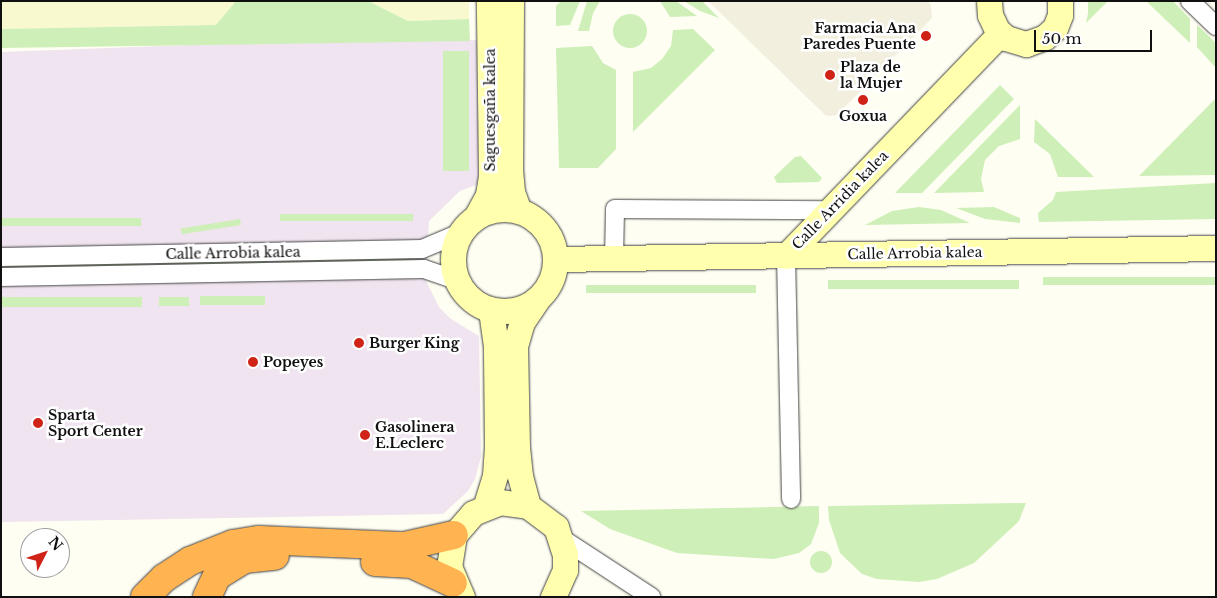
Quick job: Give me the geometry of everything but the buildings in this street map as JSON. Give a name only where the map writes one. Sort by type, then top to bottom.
[{"type":"highway","points":[[146,597],[164,578],[190,561],[233,544],[259,540],[405,546],[454,535]]},
{"type":"highway","points":[[207,597],[217,576],[244,559],[281,556],[412,564],[458,590]]},
{"type":"street","name":"Saguesgaña kalea","points":[[468,225],[488,195],[491,176],[489,1]]},
{"type":"street","name":"Saguesgaña kalea","points":[[511,1],[510,169],[512,192],[519,211]]},
{"type":"street","points":[[989,1],[991,20],[1000,34],[1018,43],[1032,43],[1045,38],[1058,22],[1060,1]]},
{"type":"street","points":[[1190,1],[1216,26]]},
{"type":"street","name":"Calle Arridia kalea","points":[[791,499],[786,256],[1000,34]]},
{"type":"street","points":[[614,258],[615,209],[830,210]]},
{"type":"street","points":[[528,506],[520,476],[517,448],[515,346],[522,322],[547,288],[555,259],[545,229],[532,217],[519,211],[494,210],[468,225],[452,260],[456,280],[473,301],[491,309],[509,312],[536,301]]},
{"type":"street","name":"Calle Arrobia kalea","points":[[1,257],[422,250],[468,225]]},
{"type":"street","name":"Calle Arrobia kalea","points":[[555,259],[1216,248]]},
{"type":"street","name":"Calle Arrobia kalea","points":[[1,277],[424,269],[456,280]]},
{"type":"street","points":[[486,505],[495,475],[497,448],[496,346],[491,309]]},
{"type":"street","points":[[458,590],[449,551],[454,535],[473,512],[486,505],[507,502],[528,506],[548,518],[561,538],[651,597]]},
{"type":"street","points":[[553,597],[565,570],[561,538]]},
{"type":"shaded area","name":"Plaza de la Mujer","points":[[708,1],[927,1],[931,5],[932,18],[837,115],[829,116],[825,115]]},
{"type":"shaded area","points":[[482,40],[484,182],[460,191],[429,221],[426,281],[439,307],[451,319],[479,336],[481,457],[475,479],[468,491],[443,514],[1,522],[1,52],[217,44]]},
{"type":"green space","points":[[1,1],[236,1],[217,25],[1,29]]},
{"type":"green space","points":[[236,1],[368,1],[408,21],[469,19],[470,41],[1,48],[1,29],[216,25]]},
{"type":"green space","points":[[368,1],[469,1],[469,19],[408,21]]},
{"type":"green space","points":[[561,1],[580,1],[570,25],[556,26],[556,6]]},
{"type":"green space","points":[[587,1],[600,1],[593,13],[589,31],[578,31]]},
{"type":"green space","points":[[660,1],[676,1],[697,16],[670,17]]},
{"type":"green space","points":[[684,1],[702,1],[719,18],[700,11]]},
{"type":"green space","points":[[1088,1],[1108,1],[1086,23],[1088,13]]},
{"type":"green space","points":[[1146,1],[1173,1],[1190,19],[1190,43]]},
{"type":"green space","points":[[630,14],[637,15],[642,19],[646,24],[646,38],[642,43],[637,47],[630,48],[623,47],[618,43],[614,38],[613,31],[614,24],[618,19],[623,15]]},
{"type":"green space","points":[[1197,25],[1216,43],[1216,68],[1197,47]]},
{"type":"green space","points":[[693,29],[715,50],[633,132],[633,72],[651,68],[662,59],[671,46],[673,30]]},
{"type":"green space","points":[[592,46],[603,63],[616,70],[616,149],[598,168],[559,168],[556,48]]},
{"type":"green space","points":[[443,51],[469,51],[469,171],[443,171]]},
{"type":"green space","points":[[1000,85],[1014,99],[922,193],[895,193]]},
{"type":"green space","points":[[1216,98],[1216,175],[1139,176]]},
{"type":"green space","points":[[1020,105],[1020,139],[999,146],[985,160],[981,179],[984,192],[934,193]]},
{"type":"green space","points":[[1035,119],[1094,177],[1058,177],[1050,154],[1034,142]]},
{"type":"green space","points":[[801,156],[822,178],[819,182],[777,183],[774,177],[795,157]]},
{"type":"green space","points":[[1216,183],[1216,219],[1039,222],[1038,213],[1053,200],[1056,192]]},
{"type":"green space","points":[[919,207],[941,210],[970,223],[865,225],[892,211]]},
{"type":"green space","points":[[994,207],[1020,218],[1020,223],[985,219],[956,208]]},
{"type":"green space","points":[[280,214],[413,214],[413,221],[280,221]]},
{"type":"green space","points":[[1,218],[141,218],[141,226],[1,226]]},
{"type":"green space","points":[[240,219],[241,225],[182,234],[181,228]]},
{"type":"green space","points":[[414,258],[414,263],[279,265],[279,261]]},
{"type":"green space","points":[[155,261],[267,261],[267,265],[155,265]]},
{"type":"green space","points":[[142,263],[142,267],[1,270],[1,265]]},
{"type":"green space","points":[[1043,277],[1216,277],[1216,285],[1043,285]]},
{"type":"green space","points":[[828,280],[1019,280],[1019,289],[828,289]]},
{"type":"green space","points":[[586,285],[756,285],[756,293],[586,293]]},
{"type":"green space","points":[[200,296],[265,296],[265,305],[200,305]]},
{"type":"green space","points":[[1,297],[142,297],[142,307],[1,307]]},
{"type":"green space","points":[[159,297],[189,297],[189,306],[159,306]]},
{"type":"green space","points":[[1026,503],[1019,521],[974,563],[937,579],[919,582],[877,579],[862,574],[840,553],[829,520],[828,506]]},
{"type":"green space","points":[[819,506],[819,523],[811,544],[799,553],[774,559],[677,553],[610,529],[581,511]]},
{"type":"green space","points":[[821,551],[829,554],[832,562],[829,570],[821,573],[813,570],[810,562],[813,554]]},
{"type":"place","name":"Farmacia Ana Paredes Puente","points":[[926,36]]},
{"type":"place","name":"Plaza de la Mujer","points":[[830,75]]},
{"type":"place","name":"Goxua","points":[[863,100]]},
{"type":"place","name":"Burger King","points":[[359,343]]},
{"type":"place","name":"Popeyes","points":[[253,362]]},
{"type":"place","name":"Sparta Sport Center","points":[[38,423]]},
{"type":"place","name":"Gasolinera E.Leclerc","points":[[365,435]]}]
